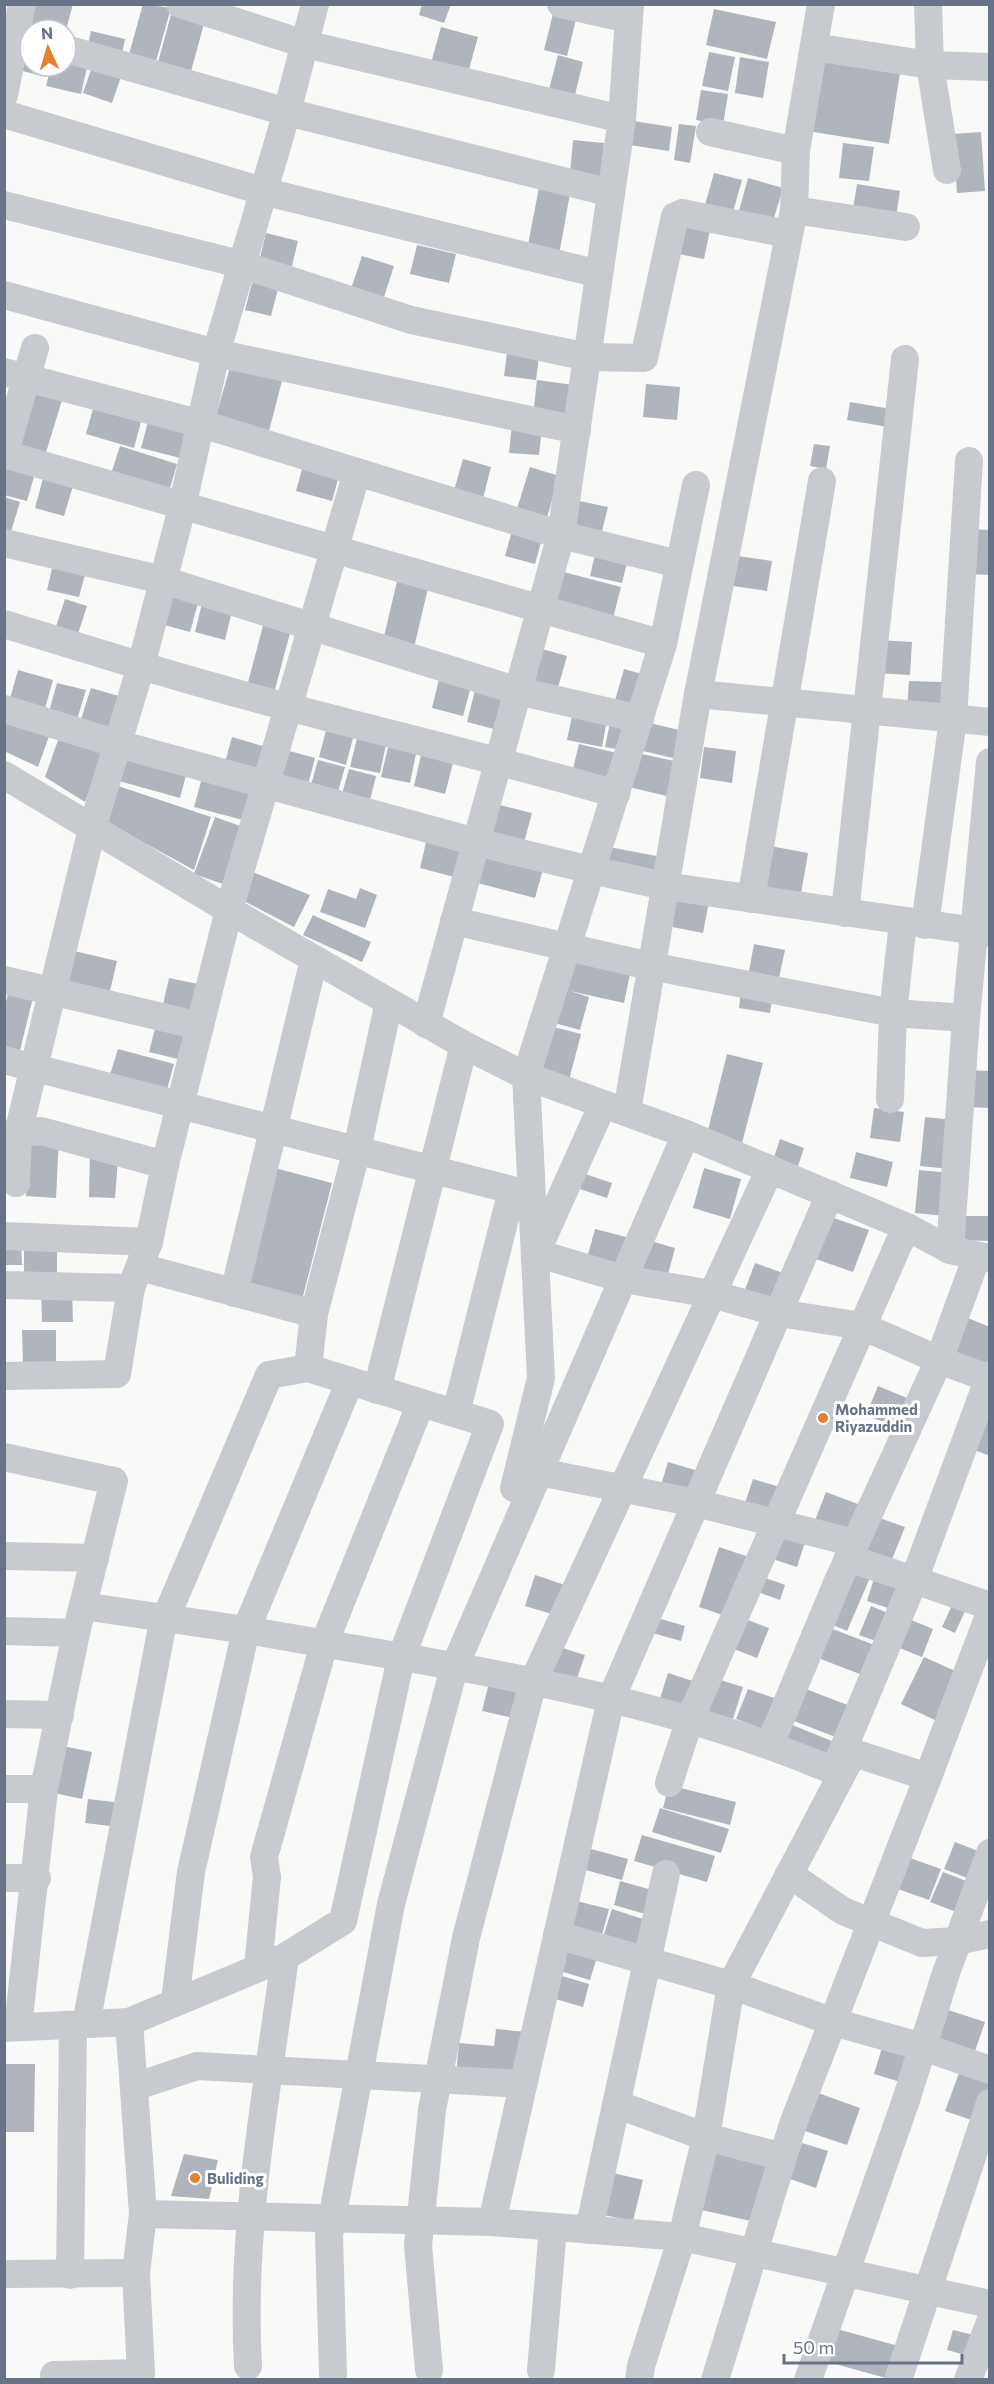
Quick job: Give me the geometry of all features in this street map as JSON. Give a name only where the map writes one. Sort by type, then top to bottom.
[{"type":"street","points":[[4,95],[22,4]]},
{"type":"street","points":[[180,4],[305,44],[622,119]]},
{"type":"street","points":[[16,1183],[11,1134],[34,1067],[92,829],[141,666],[202,424],[216,353],[240,264],[287,112],[315,4]]},
{"type":"street","points":[[426,1024],[561,535],[622,119],[629,12],[561,4]]},
{"type":"street","points":[[536,1253],[615,1108],[650,966],[698,694],[791,222],[796,151],[821,4]]},
{"type":"street","points":[[928,4],[930,65],[947,170]]},
{"type":"street","points":[[814,47],[930,65],[990,67]]},
{"type":"street","points":[[78,53],[287,112],[611,194]]},
{"type":"street","points":[[4,114],[262,191],[599,274]]},
{"type":"street","points":[[710,132],[796,151]]},
{"type":"street","points":[[4,205],[240,264],[411,321],[588,357],[644,358],[675,216],[682,213],[791,222],[906,227]]},
{"type":"street","points":[[4,295],[216,353],[577,430]]},
{"type":"street","points":[[35,348],[15,375],[5,454],[540,611],[663,644]]},
{"type":"street","points":[[845,913],[905,359]]},
{"type":"street","points":[[15,375],[202,424],[561,535],[680,564]]},
{"type":"street","points":[[890,1099],[893,1014],[914,923],[953,719],[969,461]]},
{"type":"street","points":[[4,1376],[117,1374],[140,1265],[229,910],[357,472]]},
{"type":"street","points":[[751,899],[822,481]]},
{"type":"street","points":[[514,1488],[541,1378],[526,1076],[663,644],[696,485]]},
{"type":"street","points":[[4,543],[163,580],[518,691],[640,719]]},
{"type":"street","points":[[4,624],[141,666],[288,707],[499,759],[616,794]]},
{"type":"street","points":[[698,694],[990,722]]},
{"type":"street","points":[[4,709],[118,744],[476,842],[591,870],[665,886],[982,933]]},
{"type":"street","points":[[950,1250],[966,1018],[982,933],[990,762]]},
{"type":"street","points":[[4,775],[229,910],[464,1046],[526,1076],[686,1134],[830,1194],[909,1228],[950,1250],[983,1257],[939,1360],[852,1550],[770,1744]]},
{"type":"street","points":[[454,921],[650,966],[893,1014],[966,1018]]},
{"type":"street","points":[[234,1293],[314,959]]},
{"type":"street","points":[[4,980],[200,1026]]},
{"type":"street","points":[[308,1368],[314,1314],[357,1149],[389,1002]]},
{"type":"street","points":[[377,1390],[464,1046]]},
{"type":"street","points":[[4,1060],[512,1190],[456,1413]]},
{"type":"street","points":[[11,1134],[40,1131],[165,1165]]},
{"type":"street","points":[[333,2374],[329,2235],[391,1904],[454,1668],[686,1134]]},
{"type":"street","points":[[429,2370],[418,2245],[432,2110],[466,1938],[533,1682],[770,1169]]},
{"type":"street","points":[[492,2222],[610,1700],[830,1194]]},
{"type":"street","points":[[669,1783],[690,1719],[899,1243],[909,1228]]},
{"type":"street","points":[[4,1236],[140,1265],[314,1314]]},
{"type":"street","points":[[536,1253],[623,1279],[712,1294],[778,1313],[862,1326],[939,1360],[989,1377],[844,1762],[731,1985],[706,2137],[682,2237],[641,2366],[639,2379]]},
{"type":"street","points":[[4,1285],[140,1265]]},
{"type":"street","points":[[70,2275],[80,2024],[162,1627],[269,1375],[308,1368],[490,1424],[401,1658],[343,1921]]},
{"type":"street","points":[[175,2001],[191,1872],[246,1630],[350,1381]]},
{"type":"street","points":[[248,2366],[244,2304],[270,2069],[271,1962],[264,1857],[324,1644],[421,1403]]},
{"type":"street","points":[[4,1457],[114,1481],[80,1620],[44,1789],[37,1878],[15,1962],[11,2027],[129,2022],[271,1962],[343,1921],[391,1904]]},
{"type":"street","points":[[539,1472],[696,1503],[776,1522],[852,1550],[914,1580],[990,1606]]},
{"type":"street","points":[[4,1556],[95,1558]]},
{"type":"street","points":[[715,2379],[783,2157],[990,1613]]},
{"type":"street","points":[[4,1631],[80,1620],[166,1618],[246,1630],[533,1682],[690,1719],[770,1744],[844,1762],[928,1777]]},
{"type":"street","points":[[4,1714],[60,1715]]},
{"type":"street","points":[[4,1789],[44,1789]]},
{"type":"street","points":[[808,2379],[923,2047],[957,1941],[990,1852]]},
{"type":"street","points":[[589,2230],[666,1874]]},
{"type":"street","points":[[789,1874],[843,1911],[922,1943],[957,1941],[990,1934]]},
{"type":"street","points":[[4,1878],[37,1878]]},
{"type":"street","points":[[557,1935],[731,1985],[833,2022],[923,2047],[990,2070]]},
{"type":"street","points":[[54,2375],[141,2373],[136,2272],[143,2214],[129,2022]]},
{"type":"street","points":[[134,2087],[197,2066],[523,2084]]},
{"type":"street","points":[[898,2379],[990,2103]]},
{"type":"street","points":[[616,2104],[706,2137],[783,2157]]},
{"type":"street","points":[[143,2214],[492,2222],[682,2237],[990,2304]]},
{"type":"street","points":[[541,2370],[553,2227]]},
{"type":"street","points":[[4,2274],[70,2275],[136,2272]]},
{"type":"street","points":[[968,2379],[990,2322]]},
{"type":"building","points":[[29,4],[73,4],[69,18],[25,18]]},
{"type":"building","points":[[143,4],[171,8],[155,65],[128,58]]},
{"type":"building","points":[[422,4],[451,4],[444,23],[419,15]]},
{"type":"building","points":[[714,9],[776,22],[767,59],[706,45]]},
{"type":"building","points":[[172,11],[205,20],[190,75],[157,66]]},
{"type":"building","points":[[553,14],[576,19],[567,56],[544,50]]},
{"type":"building","points":[[441,27],[478,37],[466,80],[429,70]]},
{"type":"building","points":[[91,31],[125,39],[121,58],[87,50]]},
{"type":"building","points":[[709,52],[735,57],[728,91],[702,86]]},
{"type":"building","points":[[820,53],[901,66],[889,144],[807,131]]},
{"type":"building","points":[[558,55],[583,62],[573,103],[547,97]]},
{"type":"building","points":[[78,57],[89,59],[81,94],[46,86],[48,78],[78,78]]},
{"type":"building","points":[[740,57],[769,62],[763,98],[735,93]]},
{"type":"building","points":[[95,58],[124,68],[112,103],[83,93]]},
{"type":"building","points":[[701,90],[728,94],[723,125],[696,120]]},
{"type":"building","points":[[627,120],[672,127],[669,151],[623,144]]},
{"type":"building","points":[[679,124],[696,126],[690,163],[674,160]]},
{"type":"building","points":[[981,132],[985,191],[957,193],[953,134]]},
{"type":"building","points":[[573,140],[604,143],[601,177],[570,174]]},
{"type":"building","points":[[843,143],[874,147],[869,181],[839,178]]},
{"type":"building","points":[[714,173],[742,180],[731,219],[703,212]]},
{"type":"building","points":[[748,178],[783,188],[771,228],[737,218]]},
{"type":"building","points":[[540,182],[571,188],[559,255],[527,250]]},
{"type":"building","points":[[857,184],[900,191],[895,222],[852,215]]},
{"type":"building","points":[[681,215],[712,221],[704,259],[673,253]]},
{"type":"building","points":[[266,233],[298,241],[290,274],[258,266]]},
{"type":"building","points":[[417,245],[456,254],[449,283],[410,274]]},
{"type":"building","points":[[362,256],[394,266],[383,300],[351,289]]},
{"type":"building","points":[[254,275],[280,281],[271,316],[245,310]]},
{"type":"building","points":[[508,345],[540,349],[536,380],[504,376]]},
{"type":"building","points":[[232,360],[284,373],[268,435],[214,423]]},
{"type":"building","points":[[537,380],[574,385],[570,420],[533,415]]},
{"type":"building","points":[[646,384],[680,387],[677,420],[643,417]]},
{"type":"building","points":[[33,388],[63,397],[44,459],[14,450]]},
{"type":"building","points":[[850,402],[891,409],[888,427],[847,420]]},
{"type":"building","points":[[94,405],[142,418],[134,448],[86,434]]},
{"type":"building","points":[[150,414],[193,425],[184,459],[141,448]]},
{"type":"building","points":[[512,424],[542,427],[539,455],[509,453]]},
{"type":"building","points":[[814,444],[830,446],[826,469],[810,466]]},
{"type":"building","points":[[120,446],[177,464],[168,495],[110,477]]},
{"type":"building","points":[[463,459],[491,467],[482,502],[453,494]]},
{"type":"building","points":[[9,462],[36,470],[27,501],[4,495],[4,477]]},
{"type":"building","points":[[304,462],[340,472],[332,501],[296,491]]},
{"type":"building","points":[[530,467],[559,476],[546,521],[516,512]]},
{"type":"building","points":[[45,471],[75,479],[64,516],[35,508]]},
{"type":"building","points":[[4,497],[20,502],[10,535],[4,534]]},
{"type":"building","points":[[575,500],[608,507],[602,531],[569,525]]},
{"type":"building","points":[[513,527],[543,535],[535,564],[505,556]]},
{"type":"building","points":[[969,529],[990,530],[990,575],[967,574]]},
{"type":"building","points":[[597,546],[629,554],[622,583],[590,576]]},
{"type":"building","points":[[738,556],[772,561],[767,591],[733,586]]},
{"type":"building","points":[[54,560],[87,567],[79,597],[47,590]]},
{"type":"building","points":[[560,571],[621,587],[613,618],[551,603]]},
{"type":"building","points":[[398,577],[429,584],[413,652],[382,645]]},
{"type":"building","points":[[170,589],[200,596],[190,632],[161,624]]},
{"type":"building","points":[[65,599],[87,606],[76,640],[54,633]]},
{"type":"building","points":[[203,599],[233,607],[225,640],[195,632]]},
{"type":"building","points":[[264,622],[291,629],[273,697],[246,690]]},
{"type":"building","points":[[878,640],[912,642],[910,675],[876,673]]},
{"type":"building","points":[[535,647],[567,656],[557,691],[526,682]]},
{"type":"building","points":[[624,669],[649,676],[639,711],[614,704]]},
{"type":"building","points":[[18,670],[53,680],[44,712],[9,702]]},
{"type":"building","points":[[440,675],[472,683],[463,716],[432,708]]},
{"type":"building","points":[[909,681],[942,682],[940,712],[907,710]]},
{"type":"building","points":[[57,683],[86,690],[76,723],[48,715]]},
{"type":"building","points":[[476,686],[503,692],[494,729],[467,722]]},
{"type":"building","points":[[91,688],[119,696],[108,733],[79,725]]},
{"type":"building","points":[[574,707],[608,714],[602,747],[567,740]]},
{"type":"building","points":[[611,718],[633,722],[627,751],[605,747]]},
{"type":"building","points":[[4,720],[52,728],[38,767],[4,751]]},
{"type":"building","points":[[645,722],[688,732],[681,760],[639,750]]},
{"type":"building","points":[[328,723],[355,730],[346,765],[319,757]]},
{"type":"building","points":[[62,729],[105,747],[85,802],[45,777]]},
{"type":"building","points":[[358,734],[387,740],[380,773],[350,767]]},
{"type":"building","points":[[232,737],[266,747],[258,775],[224,766]]},
{"type":"building","points":[[389,743],[417,749],[410,783],[381,777]]},
{"type":"building","points":[[579,744],[625,755],[617,788],[571,777]]},
{"type":"building","points":[[704,747],[736,751],[732,783],[700,778]]},
{"type":"building","points":[[286,750],[315,758],[306,792],[277,784]]},
{"type":"building","points":[[127,751],[188,768],[180,798],[119,781]]},
{"type":"building","points":[[637,753],[679,762],[671,797],[629,787]]},
{"type":"building","points":[[421,755],[453,763],[445,794],[414,786]]},
{"type":"building","points":[[318,760],[345,767],[336,799],[309,792]]},
{"type":"building","points":[[349,769],[376,776],[368,808],[340,801]]},
{"type":"building","points":[[202,778],[251,792],[243,820],[194,807]]},
{"type":"building","points":[[118,786],[211,817],[194,870],[106,822]]},
{"type":"building","points":[[496,804],[532,813],[522,850],[487,841]]},
{"type":"building","points":[[215,817],[243,827],[223,884],[194,874]]},
{"type":"building","points":[[427,838],[465,847],[458,878],[420,868]]},
{"type":"building","points":[[770,846],[808,853],[801,894],[763,887]]},
{"type":"building","points":[[609,847],[662,857],[659,878],[605,868]]},
{"type":"building","points":[[482,850],[544,866],[535,898],[474,882]]},
{"type":"building","points":[[250,871],[310,895],[294,927],[240,899]]},
{"type":"building","points":[[360,888],[377,895],[365,928],[320,912],[328,889],[356,899]]},
{"type":"building","points":[[678,892],[710,897],[703,933],[672,927]]},
{"type":"building","points":[[313,915],[371,942],[362,962],[303,935]]},
{"type":"building","points":[[754,944],[785,950],[778,982],[748,976]]},
{"type":"building","points":[[70,950],[117,961],[108,999],[61,988]]},
{"type":"building","points":[[573,953],[630,974],[624,1003],[570,991],[589,997],[580,1030],[551,1022]]},
{"type":"building","points":[[169,978],[198,984],[190,1016],[162,1009]]},
{"type":"building","points":[[10,987],[34,993],[18,1059],[4,1056],[4,1009]]},
{"type":"building","points":[[741,989],[773,993],[770,1013],[739,1008]]},
{"type":"building","points":[[157,1021],[189,1029],[182,1060],[149,1052]]},
{"type":"building","points":[[546,1025],[581,1034],[568,1084],[533,1075]]},
{"type":"building","points":[[118,1049],[174,1064],[165,1097],[108,1081]]},
{"type":"building","points":[[727,1054],[763,1063],[742,1143],[707,1134]]},
{"type":"building","points":[[967,1070],[990,1071],[990,1108],[965,1107]]},
{"type":"building","points":[[874,1108],[904,1112],[900,1142],[870,1138]]},
{"type":"building","points":[[925,1117],[955,1120],[950,1169],[920,1166]]},
{"type":"building","points":[[29,1138],[59,1140],[56,1198],[26,1196]]},
{"type":"building","points":[[780,1139],[804,1148],[795,1175],[771,1167]]},
{"type":"building","points":[[90,1150],[118,1160],[115,1198],[89,1197]]},
{"type":"building","points":[[856,1152],[893,1162],[887,1187],[850,1178]]},
{"type":"building","points":[[271,1167],[332,1183],[302,1300],[240,1284]]},
{"type":"building","points":[[704,1168],[741,1179],[730,1219],[693,1208]]},
{"type":"building","points":[[919,1170],[951,1173],[946,1216],[915,1213]]},
{"type":"building","points":[[582,1173],[612,1183],[607,1198],[577,1188]]},
{"type":"building","points":[[825,1215],[869,1230],[853,1272],[810,1257]]},
{"type":"building","points":[[957,1216],[990,1216],[990,1241],[956,1240]]},
{"type":"building","points":[[595,1229],[626,1237],[617,1270],[586,1262]]},
{"type":"building","points":[[644,1239],[675,1248],[667,1278],[635,1269]]},
{"type":"building","points":[[4,1241],[21,1241],[22,1265],[4,1265]]},
{"type":"building","points":[[24,1247],[57,1247],[57,1280],[24,1280]]},
{"type":"building","points":[[755,1263],[786,1274],[775,1306],[743,1295]]},
{"type":"building","points":[[72,1289],[73,1322],[42,1322],[41,1290]]},
{"type":"building","points":[[963,1316],[990,1327],[990,1358],[984,1372],[946,1357]]},
{"type":"building","points":[[22,1330],[56,1330],[56,1366],[23,1366]]},
{"type":"building","points":[[878,1386],[907,1398],[896,1427],[866,1415]]},
{"type":"building","points":[[990,1394],[990,1456],[969,1448]]},
{"type":"building","points":[[668,1462],[695,1470],[686,1499],[659,1492]]},
{"type":"building","points":[[753,1479],[780,1487],[772,1514],[744,1506]]},
{"type":"building","points":[[826,1492],[863,1506],[851,1537],[814,1523]]},
{"type":"building","points":[[877,1517],[905,1527],[891,1562],[863,1551]]},
{"type":"building","points":[[776,1526],[807,1536],[797,1567],[766,1557]]},
{"type":"building","points":[[719,1547],[752,1558],[732,1618],[699,1607]]},
{"type":"building","points":[[858,1567],[872,1573],[847,1631],[833,1625]]},
{"type":"building","points":[[535,1575],[565,1585],[555,1615],[525,1606]]},
{"type":"building","points":[[875,1575],[903,1584],[894,1610],[867,1601]]},
{"type":"building","points":[[760,1576],[785,1585],[780,1600],[755,1591]]},
{"type":"building","points":[[954,1601],[967,1607],[955,1633],[942,1627]]},
{"type":"building","points":[[871,1606],[895,1616],[884,1644],[859,1635]]},
{"type":"building","points":[[654,1617],[685,1626],[681,1641],[649,1632]]},
{"type":"building","points":[[745,1619],[769,1628],[757,1658],[734,1649]]},
{"type":"building","points":[[909,1619],[933,1629],[922,1657],[897,1647]]},
{"type":"building","points":[[830,1628],[877,1646],[865,1676],[818,1658]]},
{"type":"building","points":[[556,1646],[585,1655],[575,1684],[547,1675]]},
{"type":"building","points":[[924,1657],[962,1674],[939,1722],[901,1704]]},
{"type":"building","points":[[668,1673],[696,1682],[687,1711],[659,1702]]},
{"type":"building","points":[[717,1679],[743,1687],[733,1719],[707,1711]]},
{"type":"building","points":[[489,1683],[519,1690],[513,1718],[482,1711]]},
{"type":"building","points":[[748,1689],[780,1700],[768,1731],[736,1719]]},
{"type":"building","points":[[806,1689],[850,1706],[838,1738],[794,1721]]},
{"type":"building","points":[[790,1724],[839,1744],[830,1763],[782,1744]]},
{"type":"building","points":[[63,1746],[92,1752],[82,1799],[54,1793]]},
{"type":"building","points":[[669,1785],[736,1802],[730,1825],[663,1808]]},
{"type":"building","points":[[88,1799],[122,1803],[119,1827],[85,1823]]},
{"type":"building","points":[[660,1808],[729,1829],[721,1853],[652,1832]]},
{"type":"building","points":[[642,1835],[715,1856],[707,1882],[634,1861]]},
{"type":"building","points":[[955,1842],[983,1853],[973,1880],[944,1869]]},
{"type":"building","points":[[584,1847],[628,1859],[622,1880],[578,1868]]},
{"type":"building","points":[[910,1858],[941,1869],[929,1900],[898,1889]]},
{"type":"building","points":[[943,1872],[971,1883],[959,1913],[930,1902]]},
{"type":"building","points":[[620,1881],[659,1892],[652,1916],[614,1905]]},
{"type":"building","points":[[572,1900],[609,1909],[602,1935],[566,1927]]},
{"type":"building","points":[[612,1909],[652,1922],[643,1950],[603,1937]]},
{"type":"building","points":[[559,1939],[599,1950],[590,1980],[550,1968]]},
{"type":"building","points":[[552,1973],[589,1984],[583,2007],[545,1996]]},
{"type":"building","points":[[942,2008],[985,2022],[973,2057],[931,2044]]},
{"type":"building","points":[[496,2029],[528,2032],[516,2081],[456,2076],[459,2043],[494,2046]]},
{"type":"building","points":[[884,2041],[917,2051],[907,2084],[874,2074]]},
{"type":"building","points":[[4,2064],[35,2064],[34,2132],[4,2132]]},
{"type":"building","points":[[962,2065],[990,2075],[990,2086],[977,2122],[945,2111]]},
{"type":"building","points":[[818,2093],[860,2108],[847,2145],[805,2131]]},
{"type":"building","points":[[802,2143],[828,2151],[816,2188],[790,2179]]},
{"type":"building","points":[[711,2149],[771,2162],[760,2223],[697,2209]]},
{"type":"building","name":"Buliding","points":[[184,2154],[218,2160],[209,2199],[171,2196]]},
{"type":"building","points":[[609,2172],[643,2180],[633,2221],[599,2214]]},
{"type":"building","points":[[837,2329],[902,2347],[893,2380],[828,2362]]},
{"type":"building","points":[[953,2330],[978,2336],[973,2357],[947,2350]]},
{"type":"place","name":"Mohammed Riyazuddin","points":[[823,1418]]},
{"type":"place","name":"Buliding","points":[[195,2178]]}]
